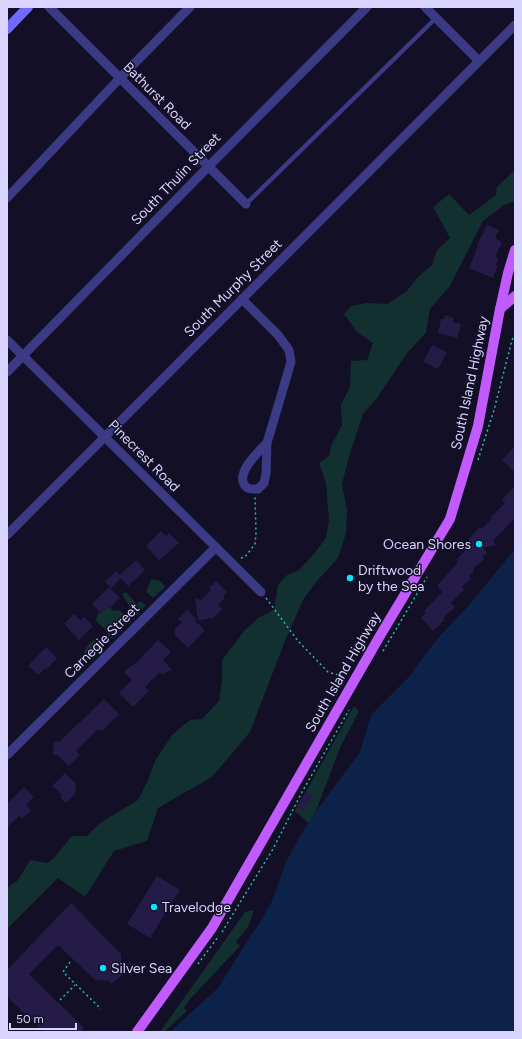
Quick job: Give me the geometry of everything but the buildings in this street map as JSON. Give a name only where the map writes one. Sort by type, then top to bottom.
[{"type":"main road","name":"South Island Highway","points":[[137,1032],[212,928],[381,634],[450,519],[478,426],[500,309],[511,273],[515,250]]},
{"type":"main road","points":[[500,309],[515,296]]},
{"type":"street","points":[[7,29],[28,7]]},
{"type":"street","name":"Bathurst Road","points":[[49,7],[246,204]]},
{"type":"street","points":[[7,198],[120,78],[190,7]]},
{"type":"street","name":"South Thulin Street","points":[[7,372],[367,7]]},
{"type":"street","points":[[425,7],[479,61]]},
{"type":"street","name":"South Murphy Street","points":[[7,535],[515,25]]},
{"type":"street","points":[[242,299],[278,335],[289,350],[291,362],[267,443],[266,474],[264,483],[258,489],[250,489],[245,486],[242,479],[243,472],[267,443]]},
{"type":"street","name":"Pinecrest Road","points":[[7,340],[261,592]]},
{"type":"street","name":"Carnegie Street","points":[[7,755],[216,547]]},
{"type":"lane","points":[[246,204],[436,18]]},
{"type":"path","points":[[229,560],[245,557],[256,544],[255,489]]},
{"type":"path","points":[[261,592],[298,641],[328,672],[349,678]]},
{"type":"path","points":[[70,962],[63,972],[101,1009]]},
{"type":"path","points":[[60,1000],[75,985]]},
{"type":"green space","points":[[515,170],[515,201],[504,205],[483,221],[450,286],[430,309],[426,333],[407,353],[377,398],[363,414],[350,453],[342,484],[347,510],[346,533],[338,558],[304,598],[285,641],[250,732],[212,777],[158,808],[147,841],[114,851],[85,897],[58,878],[7,929],[7,888],[18,880],[30,860],[47,863],[54,858],[72,836],[87,836],[100,823],[138,800],[155,761],[172,735],[190,720],[202,719],[219,701],[222,681],[222,660],[245,630],[258,618],[274,610],[278,585],[287,575],[299,570],[326,538],[329,520],[326,483],[319,463],[329,456],[331,446],[342,425],[341,405],[350,387],[351,361],[367,360],[373,343],[357,332],[344,314],[352,306],[366,303],[387,304],[406,292],[419,276],[432,265],[437,250],[450,238],[433,207],[449,194],[469,215],[496,195],[497,187]]},
{"type":"green space","points":[[151,580],[159,581],[165,587],[153,598],[146,592]]},
{"type":"green space","points":[[126,592],[137,604],[140,601],[146,605],[137,614],[122,594]]},
{"type":"green space","points":[[108,606],[114,611],[119,610],[131,620],[112,639],[108,635],[108,632],[96,621],[98,613],[101,613]]},
{"type":"green space","points":[[94,640],[102,649],[90,661],[84,657],[84,652],[88,645]]},
{"type":"green space","points":[[354,706],[359,711],[340,748],[317,808],[313,827],[295,811]]},
{"type":"green space","points":[[254,910],[248,927],[236,942],[240,946],[190,999],[184,1008],[187,1011],[164,1032],[160,1032],[245,912]]},
{"type":"water","points":[[515,549],[515,1032],[170,1032],[218,988],[259,924],[272,901],[285,864],[299,838],[314,814],[360,752],[371,715],[408,678],[437,639],[470,604]]},
{"type":"place","name":"Ocean Shores","points":[[479,544]]},
{"type":"place","name":"Driftwood by the Sea","points":[[350,578]]},
{"type":"place","name":"Travelodge","points":[[154,907]]},
{"type":"place","name":"Silver Sea","points":[[103,968]]}]
